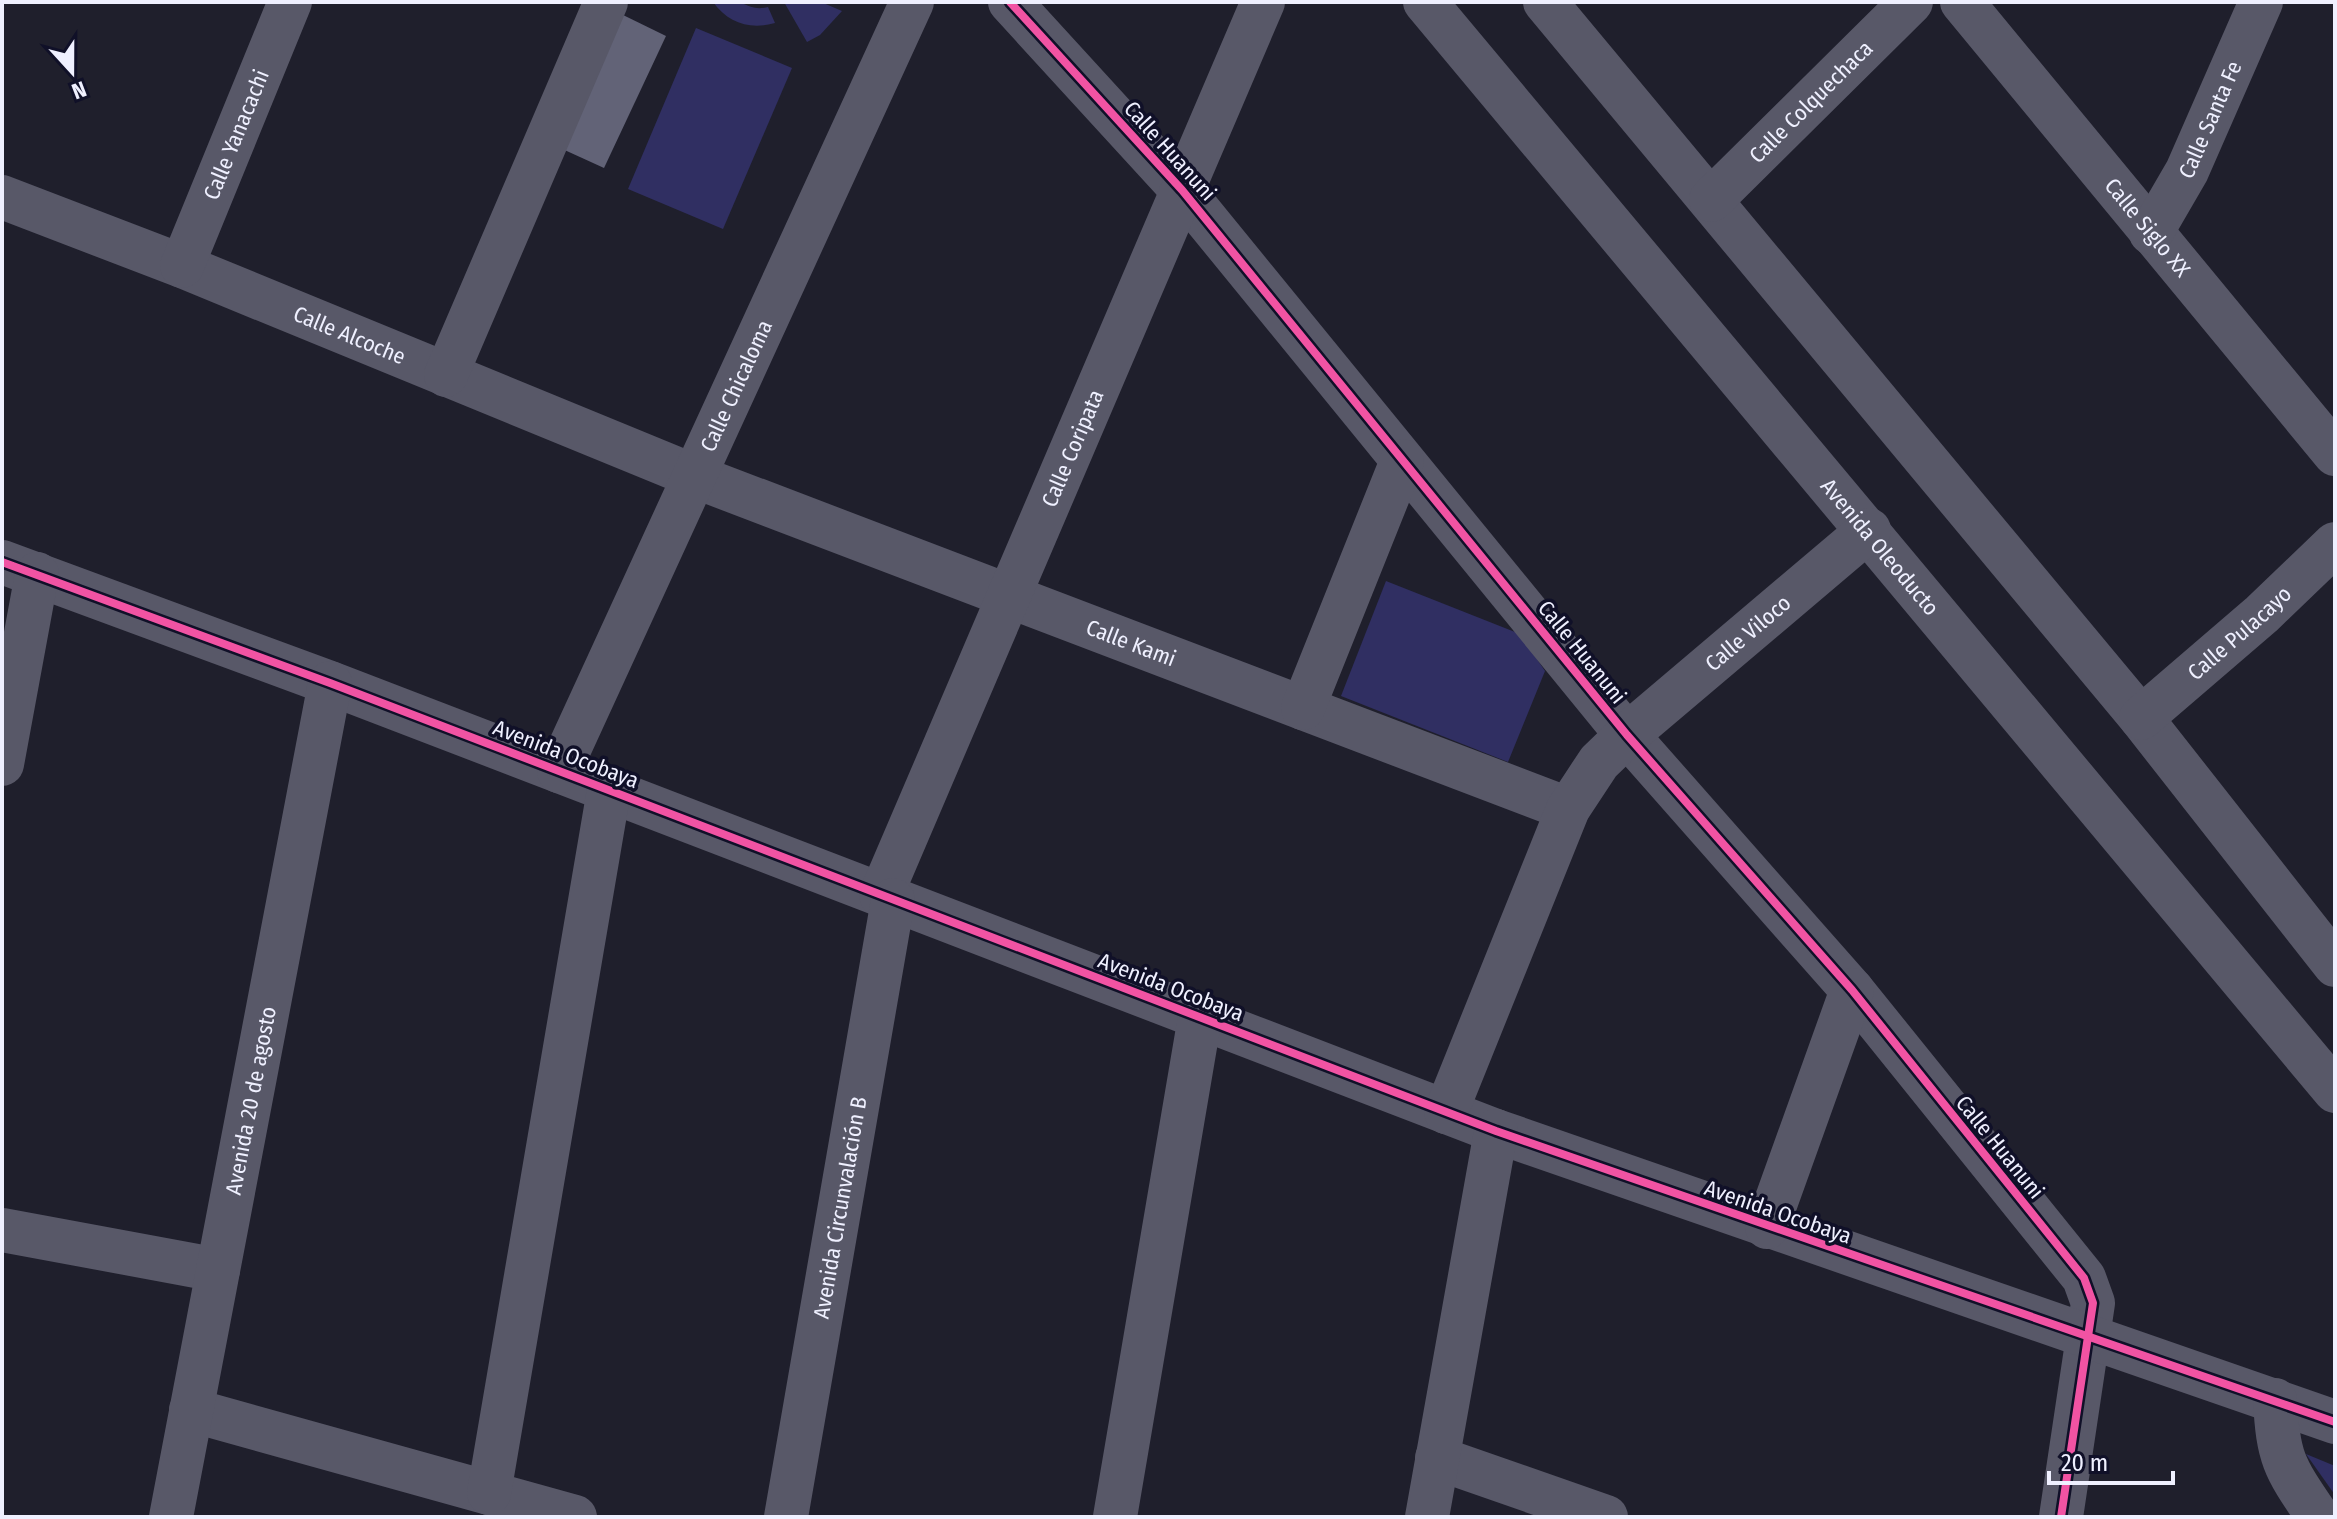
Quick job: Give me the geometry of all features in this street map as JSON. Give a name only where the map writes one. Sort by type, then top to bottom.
[{"type":"street","name":"Calle Yanacachi","points":[[182,266],[290,2]]},
{"type":"street","points":[[446,375],[606,2]]},
{"type":"street","name":"Calle Chicaloma","points":[[559,771],[912,2]]},
{"type":"street","name":"Calle Huanuni","points":[[1010,2],[1182,190],[1627,735],[1852,990],[2084,1278],[2093,1303],[2061,1517]]},
{"type":"street","name":"Calle Coripata","points":[[887,897],[1009,596],[1263,2]]},
{"type":"street","name":"Avenida Oleoducto","points":[[1425,2],[2335,1091]]},
{"type":"street","points":[[1545,2],[2141,718],[2335,965]]},
{"type":"street","name":"Calle Colquechaca","points":[[1711,200],[1911,2]]},
{"type":"street","name":"Calle Siglo XX","points":[[1962,2],[2335,454]]},
{"type":"street","name":"Calle Santa Fe","points":[[2151,233],[2187,171],[2261,2]]},
{"type":"street","name":"Calle Alcoche","points":[[2,197],[182,266],[694,476]]},
{"type":"street","points":[[1303,708],[1402,461]]},
{"type":"street","name":"Calle Kami","points":[[694,476],[1568,809]]},
{"type":"street","name":"Calle Viloco","points":[[1446,1112],[1568,809],[1599,762],[1869,530]]},
{"type":"street","name":"Calle Pulacayo","points":[[2141,718],[2262,614],[2335,544]]},
{"type":"street","points":[[2,764],[20,568]]},
{"type":"street","name":"Avenida Ocobaya","points":[[20,568],[330,683],[1496,1131],[2335,1422]]},
{"type":"street","name":"Avenida 20 de agosto","points":[[171,1517],[330,683]]},
{"type":"street","points":[[489,1493],[609,790]]},
{"type":"street","name":"Avenida Circunvalación B","points":[[786,1517],[887,897]]},
{"type":"street","points":[[1767,1227],[1852,990]]},
{"type":"street","points":[[1115,1517],[1200,1017]]},
{"type":"street","points":[[1427,1517],[1496,1131]]},
{"type":"street","points":[[2,1230],[218,1270]]},
{"type":"street","points":[[2275,1400],[2280,1455],[2318,1517]]},
{"type":"street","points":[[191,1410],[575,1517]]},
{"type":"street","points":[[1437,1458],[1606,1517]]},
{"type":"shaded area","points":[[713,2],[768,7],[775,23],[757,26],[740,23]]},
{"type":"shaded area","points":[[784,2],[821,2],[842,11],[820,35],[807,42]]},
{"type":"shaded area","points":[[696,28],[792,68],[723,229],[628,189]]},
{"type":"shaded area","points":[[1386,581],[1520,634],[1545,671],[1508,762],[1341,696]]},
{"type":"shaded area","points":[[2306,1454],[2335,1466],[2335,1495]]},
{"type":"building","points":[[621,14],[666,36],[604,168],[558,147]]},
{"type":"cycle path","points":[[1010,2],[1182,190],[1627,735],[1852,990],[2084,1278],[2093,1303],[2061,1517]]},
{"type":"cycle path","points":[[2,562],[330,683],[1496,1131],[2335,1422]]}]
